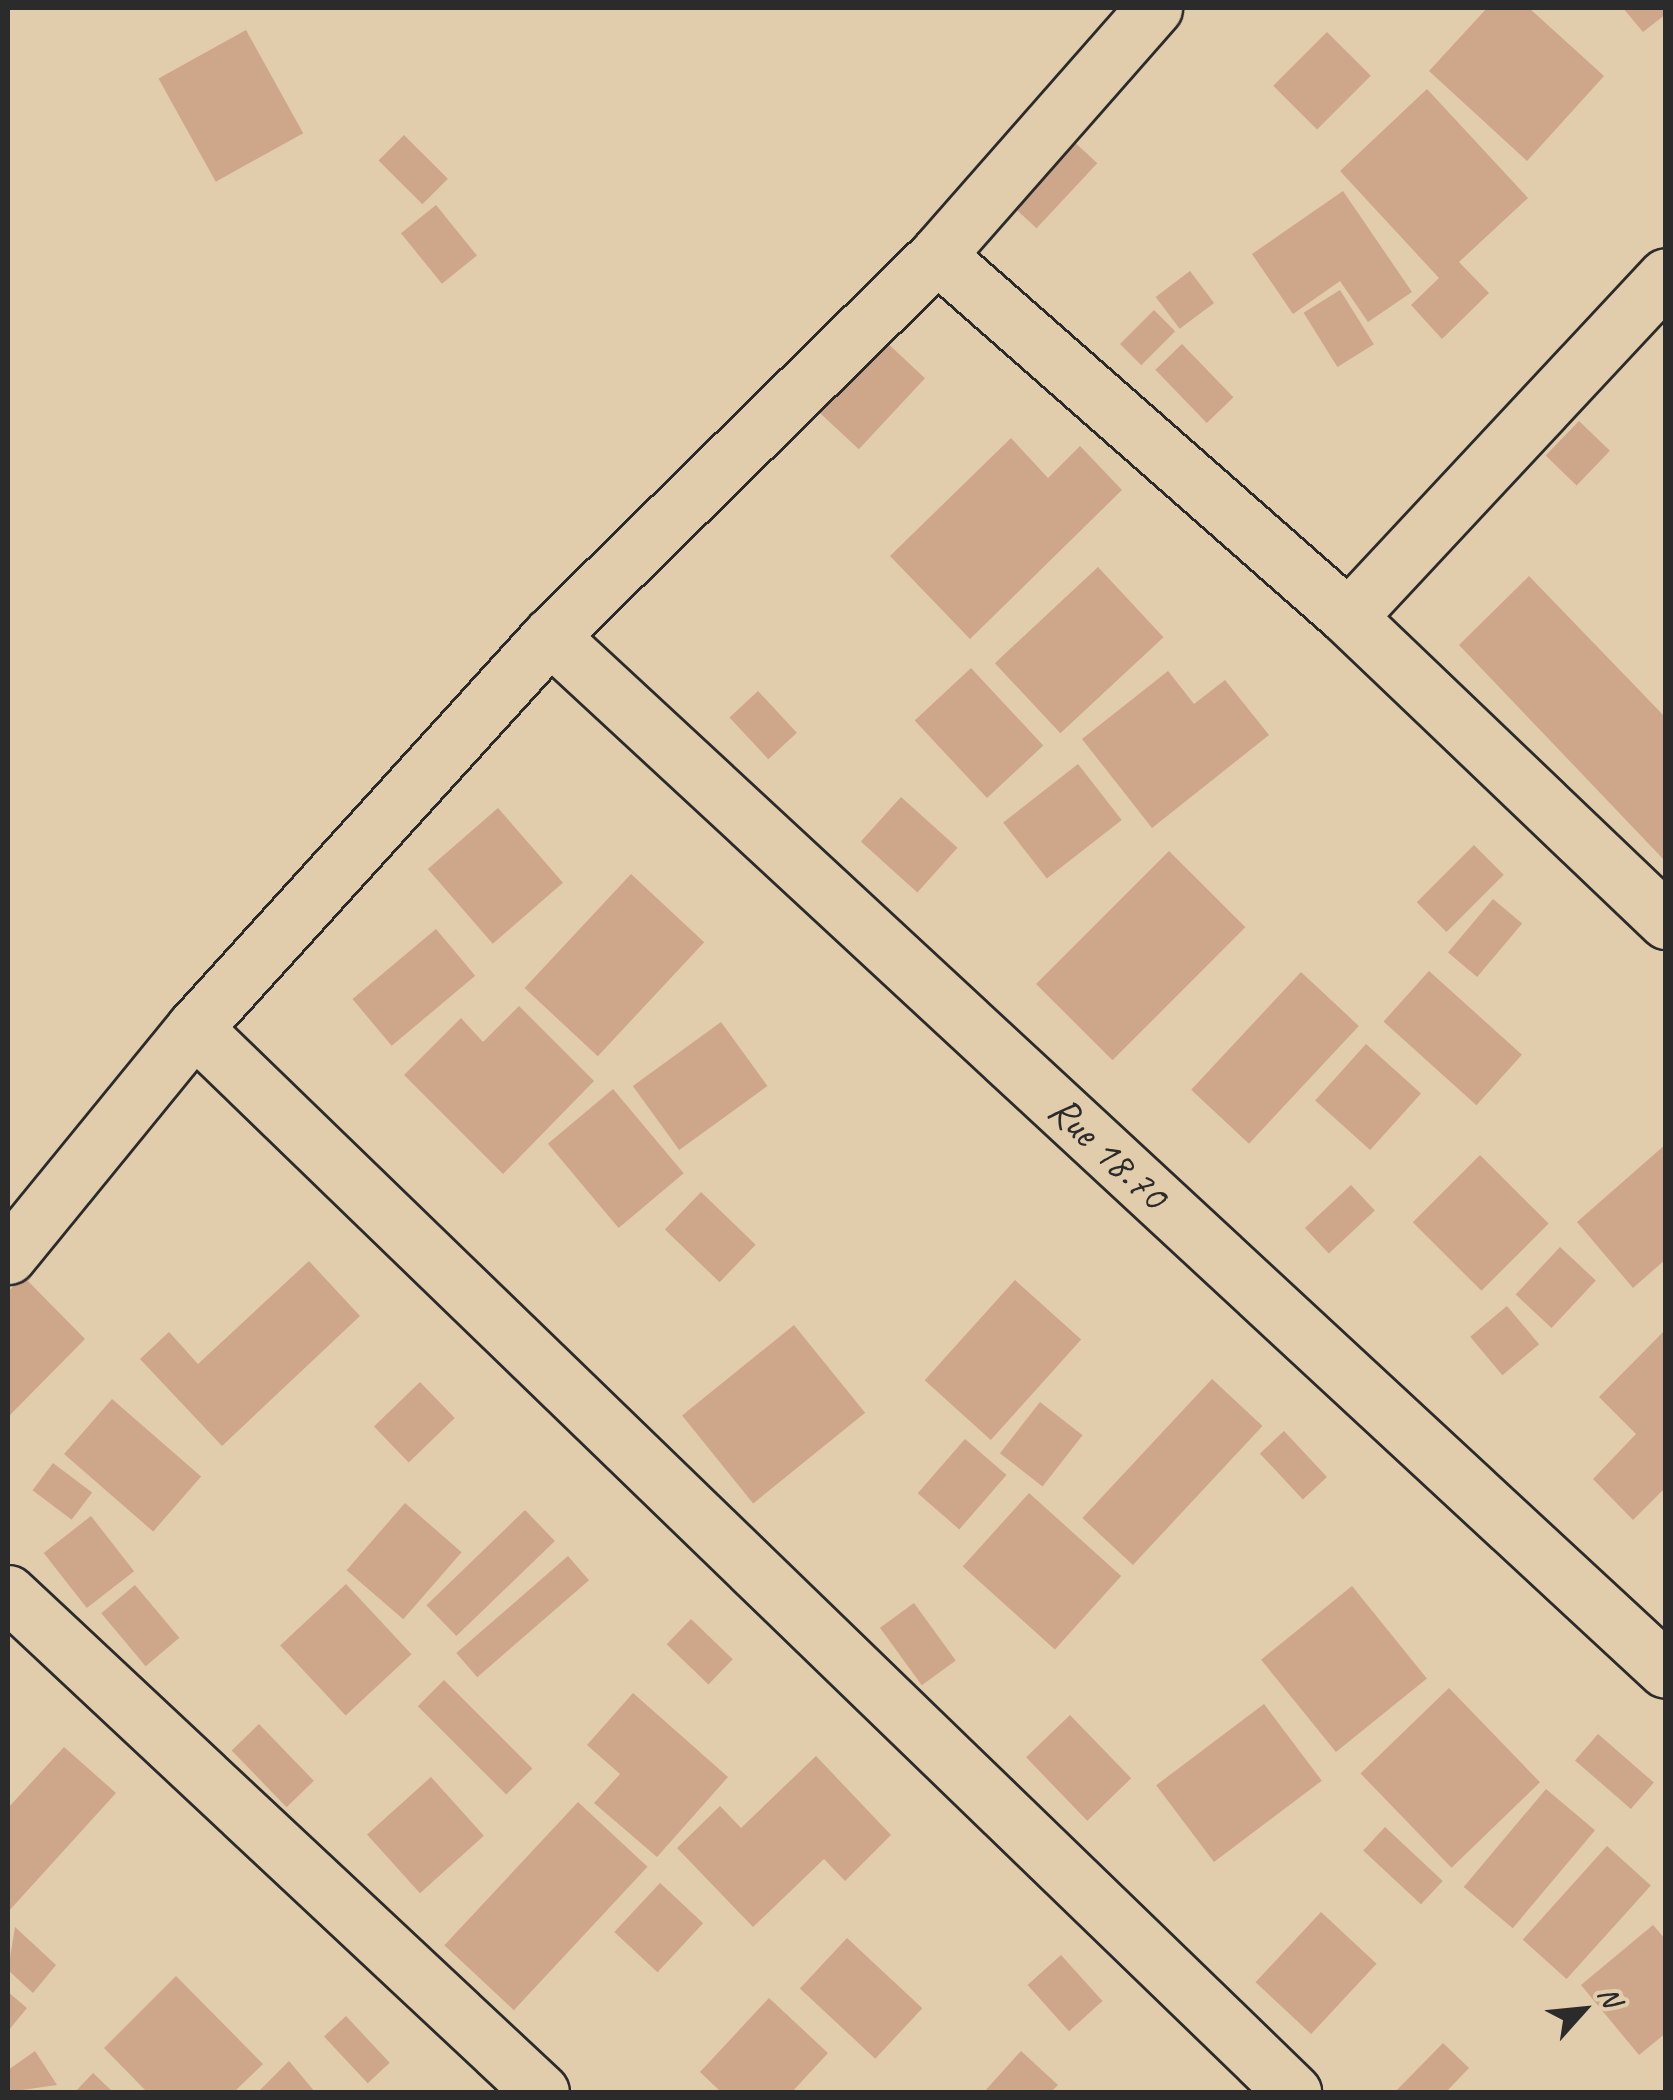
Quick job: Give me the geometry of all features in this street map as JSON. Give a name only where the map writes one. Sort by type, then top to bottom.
[{"type":"street","points":[[8,1256],[194,1028],[550,636],[938,256],[1154,8]]},
{"type":"street","points":[[938,256],[1348,617],[1666,920]]},
{"type":"street","points":[[1348,617],[1666,276]]},
{"type":"street","name":"Rue 18.70","points":[[550,636],[1666,1670]]},
{"type":"street","points":[[194,1028],[1293,2092]]},
{"type":"street","points":[[8,1593],[541,2092]]},
{"type":"building","points":[[1487,8],[1529,8],[1604,76],[1527,161],[1429,71]]},
{"type":"building","points":[[1623,8],[1666,8],[1666,14],[1643,32]]},
{"type":"building","points":[[246,30],[303,133],[216,182],[159,78]]},
{"type":"building","points":[[1327,32],[1371,76],[1317,130],[1273,86]]},
{"type":"building","points":[[1427,89],[1528,198],[1459,262],[1489,293],[1442,339],[1411,305],[1439,278],[1340,171]]},
{"type":"building","points":[[404,135],[448,179],[422,204],[379,160]]},
{"type":"building","points":[[1068,136],[1097,163],[1037,228],[1007,201]]},
{"type":"building","points":[[1343,191],[1412,292],[1368,322],[1340,281],[1293,314],[1252,254]]},
{"type":"building","points":[[436,205],[477,256],[442,284],[401,233]]},
{"type":"building","points":[[1190,271],[1214,303],[1180,329],[1156,297]]},
{"type":"building","points":[[1340,290],[1374,344],[1337,367],[1304,313]]},
{"type":"building","points":[[1154,310],[1175,331],[1141,365],[1120,344]]},
{"type":"building","points":[[884,340],[925,378],[859,449],[818,411]]},
{"type":"building","points":[[1182,344],[1233,397],[1207,423],[1155,370]]},
{"type":"building","points":[[1579,421],[1610,451],[1577,485],[1546,456]]},
{"type":"building","points":[[1011,438],[1048,478],[1080,446],[1122,490],[970,639],[890,556]]},
{"type":"building","points":[[1098,567],[1163,637],[1060,733],[995,663]]},
{"type":"building","points":[[1529,576],[1666,718],[1666,862],[1459,645]]},
{"type":"building","points":[[971,668],[1043,746],[987,798],[915,721]]},
{"type":"building","points":[[1168,671],[1194,704],[1225,680],[1269,735],[1152,828],[1082,739]]},
{"type":"building","points":[[758,691],[797,733],[768,759],[729,718]]},
{"type":"building","points":[[1078,764],[1122,820],[1047,878],[1003,822]]},
{"type":"building","points":[[901,797],[957,848],[917,892],[861,842]]},
{"type":"building","points":[[498,808],[563,883],[493,944],[428,869]]},
{"type":"building","points":[[1474,845],[1504,875],[1446,932],[1417,902]]},
{"type":"building","points":[[1169,851],[1245,927],[1112,1060],[1036,984]]},
{"type":"building","points":[[631,874],[704,942],[598,1056],[525,988]]},
{"type":"building","points":[[1493,899],[1522,923],[1477,977],[1448,953]]},
{"type":"building","points":[[436,929],[475,976],[392,1046],[353,999]]},
{"type":"building","points":[[1429,971],[1522,1055],[1476,1105],[1383,1022]]},
{"type":"building","points":[[1301,972],[1359,1026],[1249,1144],[1191,1090]]},
{"type":"building","points":[[519,1006],[594,1081],[503,1174],[404,1075],[461,1018],[483,1042]]},
{"type":"building","points":[[721,1022],[767,1086],[679,1150],[633,1086]]},
{"type":"building","points":[[1366,1044],[1421,1094],[1370,1150],[1315,1100]]},
{"type":"building","points":[[613,1089],[684,1173],[619,1228],[548,1144]]},
{"type":"building","points":[[1666,1144],[1666,1259],[1633,1288],[1577,1222]]},
{"type":"building","points":[[1480,1155],[1549,1224],[1481,1291],[1413,1222]]},
{"type":"building","points":[[1351,1185],[1375,1211],[1329,1254],[1305,1228]]},
{"type":"building","points":[[701,1192],[756,1245],[720,1282],[665,1229]]},
{"type":"building","points":[[1560,1247],[1596,1280],[1552,1328],[1516,1295]]},
{"type":"building","points":[[309,1261],[360,1316],[222,1446],[140,1359],[169,1332],[198,1364]]},
{"type":"building","points":[[23,1276],[85,1339],[8,1417],[8,1292]]},
{"type":"building","points":[[1015,1280],[1081,1340],[991,1440],[925,1380]]},
{"type":"building","points":[[1507,1306],[1539,1344],[1502,1375],[1470,1337]]},
{"type":"building","points":[[794,1325],[865,1413],[753,1503],[682,1416]]},
{"type":"building","points":[[1666,1329],[1666,1487],[1633,1520],[1593,1479],[1636,1434],[1599,1397]]},
{"type":"building","points":[[1212,1379],[1262,1426],[1133,1565],[1082,1518]]},
{"type":"building","points":[[420,1382],[455,1418],[409,1462],[374,1426]]},
{"type":"building","points":[[112,1399],[201,1476],[153,1532],[64,1454]]},
{"type":"building","points":[[1040,1402],[1083,1435],[1043,1486],[1000,1453]]},
{"type":"building","points":[[1284,1431],[1327,1477],[1303,1500],[1260,1454]]},
{"type":"building","points":[[965,1439],[1007,1475],[959,1529],[918,1493]]},
{"type":"building","points":[[53,1463],[92,1492],[72,1520],[33,1490]]},
{"type":"building","points":[[1029,1493],[1121,1576],[1055,1650],[963,1567]]},
{"type":"building","points":[[405,1503],[462,1552],[403,1619],[347,1570]]},
{"type":"building","points":[[525,1510],[555,1541],[456,1636],[426,1605]]},
{"type":"building","points":[[91,1516],[134,1571],[87,1608],[44,1553]]},
{"type":"building","points":[[568,1556],[589,1580],[477,1677],[456,1653]]},
{"type":"building","points":[[346,1584],[411,1654],[346,1716],[280,1645]]},
{"type":"building","points":[[135,1585],[179,1638],[146,1666],[101,1613]]},
{"type":"building","points":[[1352,1586],[1427,1678],[1336,1752],[1261,1660]]},
{"type":"building","points":[[914,1603],[956,1660],[922,1685],[880,1628]]},
{"type":"building","points":[[691,1619],[733,1659],[708,1684],[667,1644]]},
{"type":"building","points":[[444,1680],[532,1768],[506,1795],[418,1706]]},
{"type":"building","points":[[1449,1688],[1540,1782],[1452,1868],[1361,1773]]},
{"type":"building","points":[[633,1693],[728,1777],[657,1857],[594,1803],[620,1774],[587,1745]]},
{"type":"building","points":[[1264,1704],[1322,1781],[1214,1862],[1156,1785]]},
{"type":"building","points":[[1070,1715],[1131,1778],[1087,1821],[1026,1757]]},
{"type":"building","points":[[259,1724],[314,1781],[287,1807],[232,1750]]},
{"type":"building","points":[[1598,1734],[1654,1783],[1631,1809],[1575,1760]]},
{"type":"building","points":[[64,1747],[116,1793],[8,1912],[8,1808]]},
{"type":"building","points":[[816,1756],[891,1835],[845,1881],[824,1859],[753,1927],[677,1848],[720,1806],[741,1828]]},
{"type":"building","points":[[431,1777],[484,1836],[420,1893],[367,1835]]},
{"type":"building","points":[[1546,1789],[1595,1830],[1513,1928],[1464,1887]]},
{"type":"building","points":[[578,1802],[647,1867],[514,2010],[444,1945]]},
{"type":"building","points":[[1385,1827],[1443,1881],[1421,1904],[1363,1850]]},
{"type":"building","points":[[1607,1846],[1651,1885],[1567,1979],[1523,1940]]},
{"type":"building","points":[[660,1883],[703,1923],[657,1972],[614,1932]]},
{"type":"building","points":[[1321,1912],[1377,1964],[1311,2034],[1256,1982]]},
{"type":"building","points":[[1653,1925],[1666,1940],[1666,2033],[1639,2055],[1581,1985]]},
{"type":"building","points":[[15,1927],[56,1965],[33,1993],[8,1970]]},
{"type":"building","points":[[847,1938],[922,2008],[875,2059],[800,1988]]},
{"type":"building","points":[[1061,1955],[1102,2001],[1069,2031],[1028,1985]]},
{"type":"building","points":[[176,1976],[263,2064],[234,2092],[147,2092],[104,2048]]},
{"type":"building","points":[[8,1992],[27,2008],[8,2031]]},
{"type":"building","points":[[769,1998],[828,2053],[792,2092],[721,2092],[700,2072]]},
{"type":"building","points":[[346,2016],[390,2063],[368,2083],[324,2036]]},
{"type":"building","points":[[1443,2043],[1469,2068],[1446,2092],[1395,2092]]},
{"type":"building","points":[[35,2051],[57,2085],[8,2092],[8,2070]]},
{"type":"building","points":[[1021,2051],[1058,2085],[1051,2092],[984,2092]]},
{"type":"building","points":[[289,2061],[315,2092],[258,2092]]},
{"type":"building","points":[[93,2073],[113,2092],[75,2092]]}]
